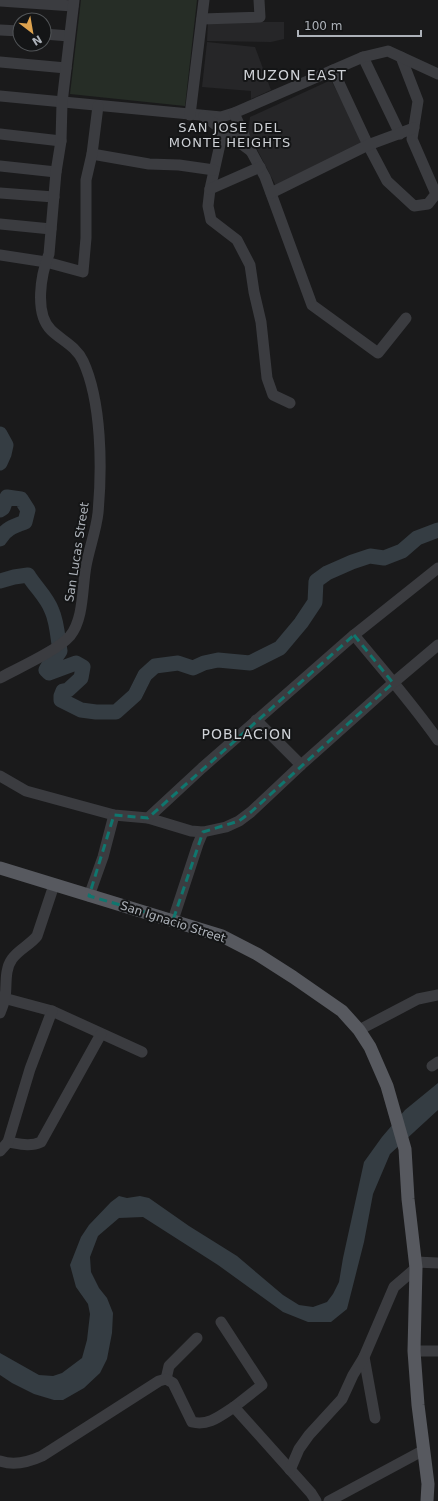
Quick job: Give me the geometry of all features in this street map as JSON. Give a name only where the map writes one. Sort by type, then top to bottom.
[{"type":"main road","name":"San Ignacio Street","points":[[0,868],[222,936],[257,954],[293,977],[342,1011],[359,1030],[370,1047],[394,1105],[405,1149],[408,1199],[416,1265],[414,1351],[418,1404],[428,1484],[427,1501]]},
{"type":"street","points":[[0,0],[73,3]]},
{"type":"street","points":[[190,115],[204,0]]},
{"type":"street","points":[[202,19],[260,17],[259,0]]},
{"type":"street","name":"San Lucas Street","points":[[0,678],[54,648],[70,636],[78,622],[86,566],[98,514],[100,449],[93,391],[84,364],[72,345],[50,329],[41,310],[41,294],[46,262],[49,254],[56,172],[61,141],[62,103],[73,3]]},
{"type":"street","points":[[0,30],[12,31]]},
{"type":"street","points":[[52,35],[69,36]]},
{"type":"street","points":[[0,96],[221,117],[234,113],[363,57],[388,51],[438,74]]},
{"type":"street","points":[[363,57],[400,134]]},
{"type":"street","points":[[333,70],[387,182],[414,206],[428,204],[436,194],[412,139],[418,101],[401,57]]},
{"type":"street","points":[[0,62],[66,68]]},
{"type":"street","points":[[0,255],[46,262],[84,272],[86,238],[86,180],[92,154],[98,106]]},
{"type":"street","points":[[234,113],[251,151],[265,177],[312,305],[378,353],[406,318]]},
{"type":"street","points":[[204,116],[251,151]]},
{"type":"street","points":[[271,193],[368,145],[414,128]]},
{"type":"street","points":[[223,131],[210,189],[208,206],[211,220],[237,240],[250,265],[261,322],[267,378],[273,395],[290,403]]},
{"type":"street","points":[[0,134],[61,141]]},
{"type":"street","points":[[92,154],[149,164],[179,165],[214,170]]},
{"type":"street","points":[[0,166],[56,172]]},
{"type":"street","points":[[210,189],[260,167]]},
{"type":"street","points":[[0,193],[54,197]]},
{"type":"street","points":[[0,224],[51,229]]},
{"type":"street","points":[[148,818],[256,720],[354,635],[438,568]]},
{"type":"street","points":[[354,635],[415,708],[438,740]]},
{"type":"street","points":[[0,776],[26,791],[114,815],[148,818],[191,831],[203,832],[226,827],[239,821],[251,812],[301,765],[438,645]]},
{"type":"street","points":[[256,720],[301,765]]},
{"type":"street","points":[[89,896],[103,857],[114,815]]},
{"type":"street","points":[[173,920],[203,832]]},
{"type":"street","points":[[0,1013],[10,962],[15,955],[37,936],[54,885]]},
{"type":"street","points":[[359,1030],[418,999],[438,995]]},
{"type":"street","points":[[2,998],[52,1011],[142,1052]]},
{"type":"street","points":[[0,1151],[8,1142],[30,1069],[52,1011]]},
{"type":"street","points":[[8,1142],[24,1145],[41,1142],[102,1034]]},
{"type":"street","points":[[290,1470],[299,1449],[309,1435],[342,1399],[353,1375],[364,1358],[394,1287],[416,1265],[438,1263]]},
{"type":"street","points":[[166,1379],[172,1383],[192,1422],[201,1424],[209,1422],[234,1407],[262,1385],[222,1322]]},
{"type":"street","points":[[166,1379],[169,1366],[197,1338]]},
{"type":"street","points":[[414,1351],[438,1351]]},
{"type":"street","points":[[364,1358],[375,1418]]},
{"type":"street","points":[[0,1461],[5,1463],[28,1462],[42,1456],[166,1379]]},
{"type":"street","points":[[234,1407],[311,1493],[316,1501]]},
{"type":"street","points":[[329,1501],[424,1450]]},
{"type":"highlighted area","points":[[354,635],[393,683],[251,812],[239,821],[203,832],[173,920],[89,896],[114,815],[148,818]]},
{"type":"shaded area","points":[[81,0],[197,0],[185,106],[70,94]]},
{"type":"shaded area","points":[[208,22],[284,22],[284,39],[271,42],[207,41]]},
{"type":"shaded area","points":[[207,42],[255,47],[271,90],[251,99],[251,91],[202,87]]},
{"type":"shaded area","points":[[331,80],[364,143],[276,186],[248,132],[250,117]]},
{"type":"shaded area","points":[[438,1083],[438,1110],[390,1154],[373,1194],[364,1242],[347,1309],[331,1322],[308,1322],[283,1312],[218,1265],[143,1217],[119,1218],[98,1236],[90,1257],[91,1272],[99,1288],[107,1298],[113,1313],[112,1333],[107,1359],[100,1373],[84,1388],[63,1400],[54,1400],[34,1394],[0,1375],[0,1353],[39,1375],[53,1376],[62,1373],[82,1358],[87,1340],[90,1314],[88,1304],[76,1287],[70,1265],[81,1237],[89,1225],[111,1202],[119,1196],[127,1198],[140,1196],[149,1198],[189,1226],[237,1256],[283,1295],[299,1305],[313,1307],[327,1302],[339,1282],[364,1162],[382,1137],[405,1110]]},
{"type":"waterway","points":[[0,434],[6,445],[0,463]]},
{"type":"waterway","points":[[0,510],[3,508],[7,497],[21,499],[28,510],[25,522],[7,530],[0,539]]},
{"type":"waterway","points":[[0,581],[28,575],[50,606],[54,615],[60,651],[46,670],[49,673],[76,663],[83,667],[81,678],[68,690],[63,691],[61,700],[81,710],[116,712],[135,695],[145,675],[155,666],[178,663],[193,668],[204,663],[218,660],[250,663],[280,648],[301,623],[315,602],[316,581],[327,573],[352,562],[370,556],[384,558],[402,551],[417,538],[438,530]]},
{"type":"district","name":"MUZON EAST","points":[[295,75]]},
{"type":"district","name":"SAN JOSE DEL MONTE HEIGHTS","points":[[230,134]]},
{"type":"district","name":"POBLACION","points":[[247,734]]}]
